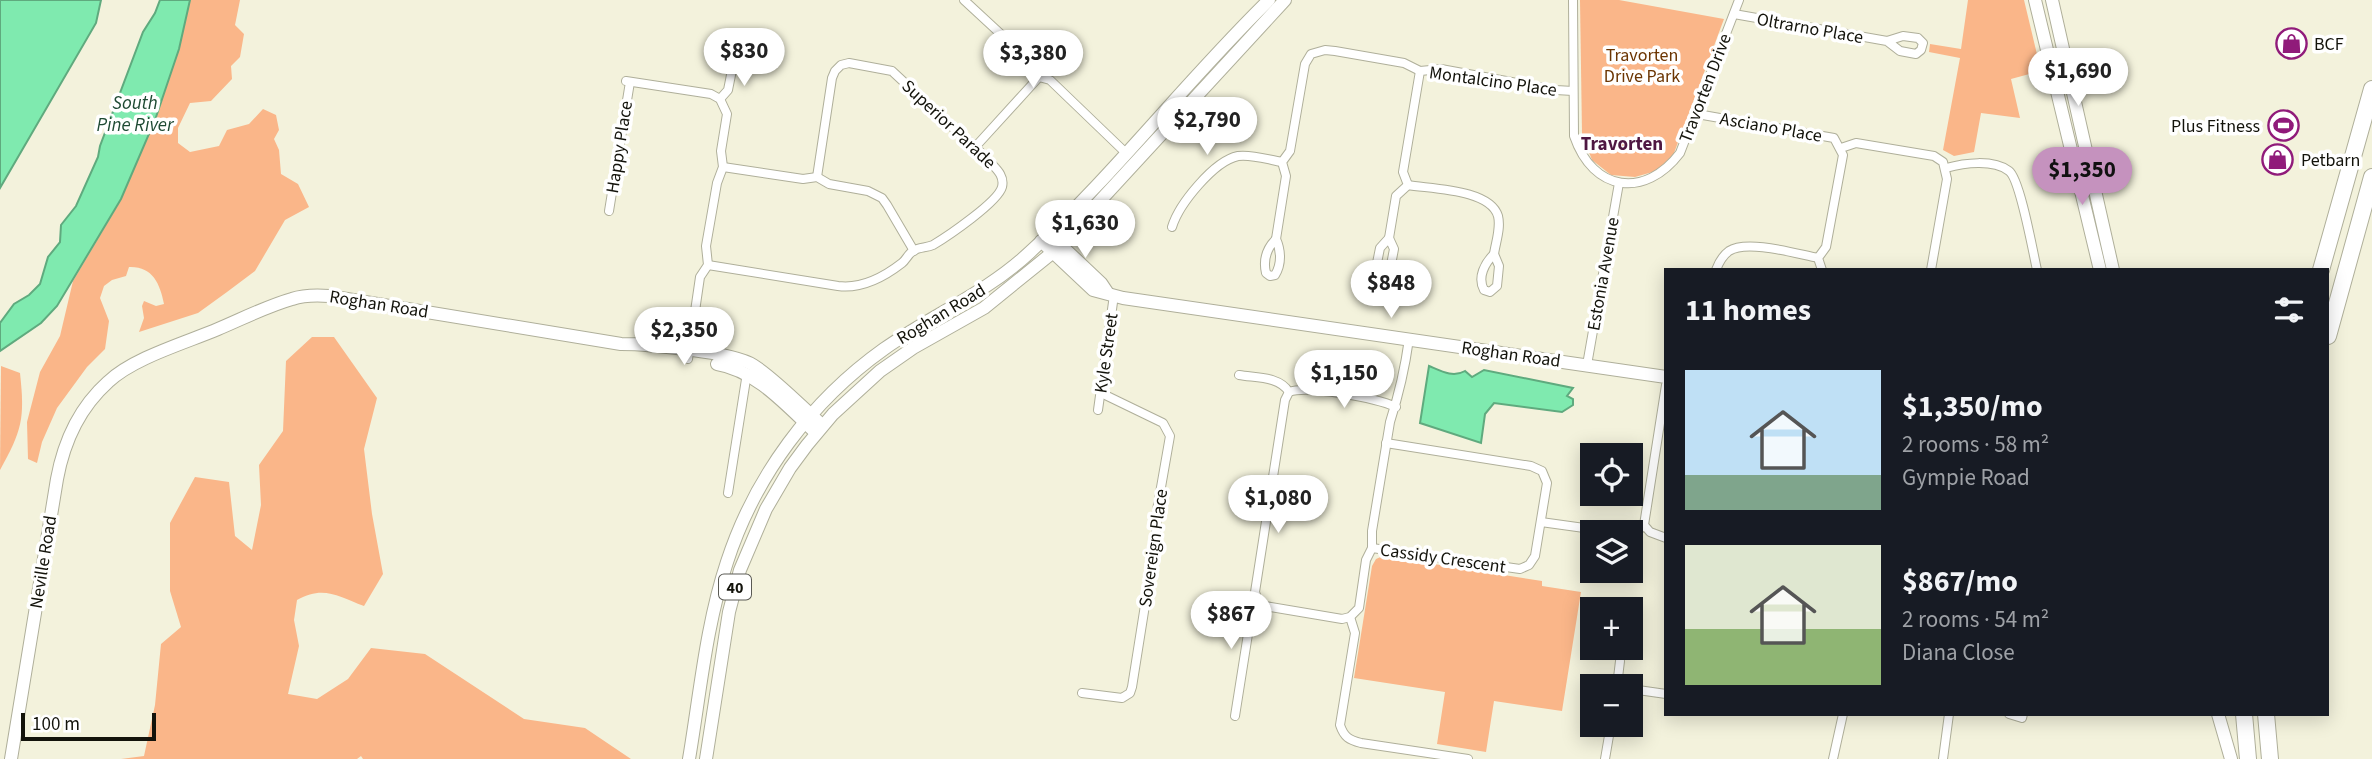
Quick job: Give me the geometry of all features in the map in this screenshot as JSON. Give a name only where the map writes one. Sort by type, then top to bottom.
[{"type":"highway","points":[[2322,268],[2372,89]]},
{"type":"highway","points":[[2329,332],[2372,177]]},
{"type":"highway","points":[[2244,716],[2248,759]]},
{"type":"highway","points":[[2266,716],[2270,759]]},
{"type":"main road","name":"40","points":[[1045,238],[1127,153],[1234,34],[1269,0]]},
{"type":"main road","name":"40","points":[[1056,249],[1285,0]]},
{"type":"main road","points":[[2035,0],[2100,268]]},
{"type":"main road","points":[[2052,0],[2113,268]]},
{"type":"main road","name":"Roghan Road","points":[[807,418],[847,379],[884,349],[981,290],[1045,238],[1093,290],[1664,377]]},
{"type":"main road","name":"Roghan Road","points":[[110,380],[141,362],[290,299],[309,295],[329,296],[621,344],[646,344],[748,369],[819,429],[880,371],[984,308],[1056,249]]},
{"type":"main road","name":"Neville Road","points":[[11,759],[61,460],[78,418],[110,380]]},
{"type":"main road","name":"40","points":[[689,759],[711,622],[726,562],[764,480],[807,418]]},
{"type":"main road","name":"40","points":[[706,759],[729,612],[740,570],[777,489],[819,429]]},
{"type":"main road","points":[[2219,716],[2231,759]]},
{"type":"street","points":[[964,0],[1032,63],[1040,77],[1050,80],[1127,153]]},
{"type":"street","points":[[1573,0],[1574,136],[1580,152],[1598,174],[1609,181],[1619,183]]},
{"type":"street","name":"Travorten Drive","points":[[1619,183],[1647,181],[1669,168],[1680,153],[1739,0]]},
{"type":"street","name":"Oltrarno Place","points":[[1734,14],[1887,41]]},
{"type":"street","points":[[1282,162],[1290,151],[1305,64],[1311,54],[1325,50],[1335,51],[1404,63],[1420,71]]},
{"type":"street","points":[[688,355],[701,277],[708,265],[706,246],[717,183],[723,167],[721,151],[727,114],[720,99],[728,90],[734,60]]},
{"type":"street","name":"Superior Parade","points":[[708,265],[848,287],[865,284],[903,262],[914,250],[933,245],[971,219],[998,195],[1002,188],[1000,173],[984,157],[977,145],[965,139],[892,71],[849,63],[841,65],[832,78],[817,177]]},
{"type":"street","name":"Montalcino Place","points":[[1389,238],[1396,196],[1408,185],[1403,172],[1420,71],[1441,69],[1573,91]]},
{"type":"street","points":[[977,145],[1040,77]]},
{"type":"street","name":"Happy Place","points":[[609,211],[628,81],[711,94],[720,99]]},
{"type":"street","name":"Asciano Place","points":[[1696,114],[1834,138],[1843,155],[1826,247],[1818,258]]},
{"type":"street","points":[[1841,148],[1856,143],[1934,156],[1943,162],[1947,179],[1931,268]]},
{"type":"street","points":[[1172,227],[1177,212],[1225,161],[1247,156],[1282,162]]},
{"type":"street","points":[[1276,239],[1286,176],[1282,162]]},
{"type":"street","points":[[1946,168],[1969,163],[1993,165],[2008,170],[2017,183],[2037,268]]},
{"type":"street","points":[[723,167],[803,179],[817,177],[829,184],[868,191],[882,198],[914,250]]},
{"type":"street","name":"Estonia Avenue","points":[[1587,365],[1619,183]]},
{"type":"street","points":[[1408,185],[1479,196],[1492,204],[1499,225],[1494,254]]},
{"type":"street","points":[[1717,268],[1727,252],[1736,247],[1749,246],[1818,258],[1821,268]]},
{"type":"street","name":"Kyle Street","points":[[1098,410],[1111,294]]},
{"type":"street","name":"Cassidy Crescent","points":[[1386,443],[1537,467],[1546,476],[1547,483],[1535,556],[1529,565],[1520,569],[1372,548],[1371,531],[1386,443],[1403,382],[1409,339]]},
{"type":"street","points":[[728,493],[748,369]]},
{"type":"street","points":[[1239,375],[1277,381],[1289,392]]},
{"type":"street","points":[[1289,392],[1303,389],[1382,401],[1396,407]]},
{"type":"street","points":[[1289,392],[1285,400],[1255,592],[1260,602],[1269,608],[1342,619],[1350,617],[1359,608],[1366,560],[1372,548]]},
{"type":"street","name":"Sovereign Place","points":[[1082,693],[1122,698],[1132,687],[1170,436],[1163,423],[1101,393]]},
{"type":"street","points":[[1664,410],[1662,435],[1644,525],[1650,532],[1664,537]]},
{"type":"street","points":[[1541,522],[1580,527]]},
{"type":"street","points":[[1235,716],[1251,615],[1260,602]]},
{"type":"street","points":[[1350,617],[1355,633],[1340,725],[1343,733],[1349,740],[1361,743],[1468,759]]},
{"type":"street","points":[[1618,674],[1620,661]]},
{"type":"street","points":[[1643,691],[1664,694]]},
{"type":"street","points":[[1833,759],[1843,716]]},
{"type":"street","points":[[1943,759],[1949,716]]},
{"type":"street","points":[[1605,759],[1609,737]]},
{"type":"green space","points":[[190,0],[240,0],[235,25],[244,34],[240,57],[231,66],[232,79],[211,101],[190,103],[178,128],[178,143],[190,152],[219,146],[227,130],[249,124],[263,109],[276,115],[279,130],[274,139],[279,150],[281,174],[298,184],[309,207],[285,220],[255,271],[198,313],[139,332],[144,318],[144,301],[156,306],[164,304],[154,277],[144,269],[129,267],[126,276],[112,280],[104,286],[100,298],[109,321],[105,349],[87,367],[57,408],[42,442],[37,463],[28,459],[27,422],[40,372],[60,336],[73,281],[121,200],[155,120],[179,49]]},
{"type":"green space","name":"Travorten Drive Park","points":[[1580,0],[1619,0],[1724,19],[1674,153],[1664,166],[1656,171],[1635,177],[1611,175],[1592,160],[1582,134]]},
{"type":"green space","points":[[1968,0],[2024,0],[2041,71],[2011,79],[2020,118],[1981,113],[1974,152],[1954,156],[1943,150],[1960,58],[1929,52],[1930,44],[1961,49]]},
{"type":"green space","points":[[312,337],[334,337],[377,398],[364,449],[383,574],[364,606],[323,593],[297,600],[294,620],[299,646],[288,694],[317,699],[348,679],[371,648],[425,654],[524,719],[585,728],[631,759],[363,759],[361,756],[357,759],[121,759],[144,756],[155,705],[161,644],[181,627],[170,591],[170,523],[195,477],[229,482],[235,536],[252,550],[261,505],[259,465],[283,431],[286,361]]},
{"type":"green space","points":[[1,366],[20,373],[22,413],[17,434],[0,470]]},
{"type":"green space","points":[[1383,556],[1542,581],[1542,586],[1581,592],[1562,711],[1494,701],[1486,752],[1437,744],[1445,692],[1354,678],[1372,566],[1376,559]]},
{"type":"water","points":[[0,0],[101,0],[96,23],[0,188]]},
{"type":"water","name":"South Pine River","points":[[160,0],[190,0],[179,49],[155,120],[121,199],[57,306],[41,323],[0,351],[0,323],[14,304],[40,284],[48,257],[60,242],[61,225],[76,206],[98,157],[143,32]]},
{"type":"water","points":[[1429,366],[1452,374],[1465,371],[1472,377],[1484,370],[1573,388],[1567,396],[1573,399],[1573,405],[1562,412],[1494,403],[1485,414],[1481,443],[1420,423]]},
{"type":"place","name":"BCF","points":[[2291,44]]},
{"type":"place","name":"Plus Fitness","points":[[2283,126]]},
{"type":"place","name":"Petbarn","points":[[2278,160]]},
{"type":"district","name":"Travorten","points":[[1622,143]]}]
